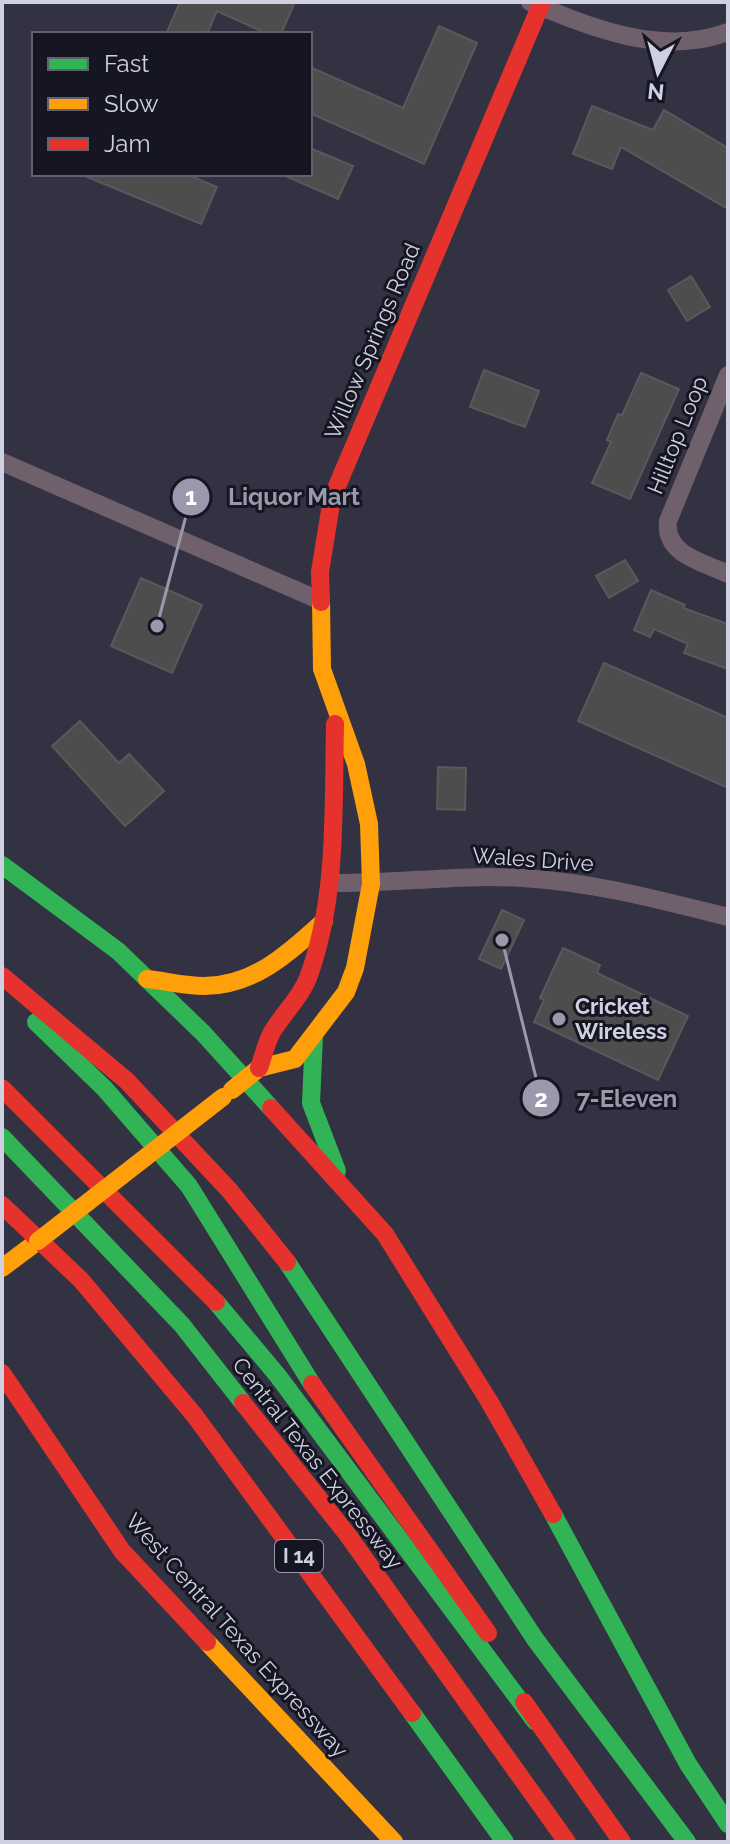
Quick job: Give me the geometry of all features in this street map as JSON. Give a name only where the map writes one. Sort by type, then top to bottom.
[{"type":"main road","name":"Willow Springs Road","points":[[252,1074],[295,1059],[346,992],[363,933],[371,884],[366,809],[356,764],[322,669],[322,549],[332,498],[538,3]]},
{"type":"main road","name":"Willow Springs Road","points":[[252,1074],[270,1036],[307,981],[324,921],[334,840],[336,714]]},
{"type":"main road","points":[[2,865],[118,951],[203,1033],[252,1074],[385,1234],[489,1401],[584,1568],[688,1764],[728,1824]]},
{"type":"main road","points":[[147,979],[208,986],[246,980],[276,964],[324,921]]},
{"type":"main road","points":[[2,976],[127,1081],[230,1191],[282,1254],[535,1639],[687,1842]]},
{"type":"main road","points":[[2,990],[105,1089],[189,1186],[221,1234],[294,1359],[486,1629],[535,1721]]},
{"type":"main road","points":[[314,1034],[311,1103],[343,1186]]},
{"type":"main road","points":[[2,1268],[252,1074]]},
{"type":"main road","points":[[2,1088],[202,1286],[278,1376],[622,1842]]},
{"type":"main road","name":"Central Texas Expressway","points":[[2,1137],[192,1337],[347,1534],[567,1842]]},
{"type":"main road","name":"I 14","points":[[2,1205],[81,1280],[195,1416],[505,1842]]},
{"type":"main road","name":"West Central Texas Expressway","points":[[2,1373],[122,1551],[394,1842]]},
{"type":"street","points":[[538,3],[617,34],[645,40],[668,43],[701,41],[728,32]]},
{"type":"street","name":"Hilltop Loop","points":[[728,375],[667,530],[671,545],[679,551],[728,574]]},
{"type":"street","points":[[2,462],[321,601]]},
{"type":"street","name":"Wales Drive","points":[[331,883],[371,884],[471,877],[562,881],[629,892],[728,917]]},
{"type":"building","points":[[180,2],[295,2],[282,32],[264,32],[217,11],[208,32],[167,32]]},
{"type":"building","points":[[439,26],[477,43],[424,164],[312,114],[312,68],[403,108]]},
{"type":"building","points":[[592,106],[653,130],[664,110],[728,148],[728,209],[621,147],[612,169],[573,154]]},
{"type":"building","points":[[312,149],[353,166],[338,199],[286,176],[312,176]]},
{"type":"building","points":[[85,176],[191,176],[217,187],[201,224]]},
{"type":"building","points":[[691,276],[710,307],[687,321],[668,290]]},
{"type":"building","points":[[484,370],[539,391],[525,427],[470,407]]},
{"type":"building","points":[[641,373],[679,389],[630,499],[592,483],[611,442],[607,440],[618,414],[622,415]]},
{"type":"building","points":[[625,560],[638,581],[609,598],[596,576]]},
{"type":"building","points":[[141,578],[202,605],[172,673],[111,646]]},
{"type":"building","points":[[651,590],[685,605],[683,608],[728,624],[728,669],[684,653],[688,644],[654,629],[650,637],[634,630]]},
{"type":"building","points":[[604,663],[728,718],[728,788],[578,721]]},
{"type":"building","points":[[80,721],[119,763],[129,754],[164,791],[125,826],[52,746]]},
{"type":"building","points":[[438,767],[466,768],[465,810],[437,809]]},
{"type":"building","points":[[502,910],[524,920],[501,969],[479,959]]},
{"type":"building","points":[[563,948],[600,965],[597,973],[688,1016],[658,1080],[534,1022],[544,1000],[540,998]]},
{"type":"traffic: fast","points":[[2,865],[118,951],[203,1033],[271,1108]]},
{"type":"traffic: fast","points":[[36,1022],[105,1089],[189,1186],[312,1384]]},
{"type":"traffic: fast","points":[[314,1035],[311,1103],[337,1171]]},
{"type":"traffic: fast","points":[[2,1137],[182,1325],[243,1403]]},
{"type":"traffic: fast","points":[[287,1262],[535,1639],[687,1842]]},
{"type":"traffic: fast","points":[[216,1302],[278,1376],[535,1721]]},
{"type":"traffic: fast","points":[[553,1514],[688,1764],[728,1824]]},
{"type":"traffic: fast","points":[[412,1713],[505,1842]]},
{"type":"traffic: slow","points":[[232,1090],[259,1068],[295,1059],[346,992],[355,968],[371,884],[369,824],[356,764],[322,669],[321,602]]},
{"type":"traffic: slow","points":[[147,979],[204,986],[239,980],[270,966],[324,921]]},
{"type":"traffic: slow","points":[[38,1241],[223,1097]]},
{"type":"traffic: slow","points":[[2,1268],[38,1241]]},
{"type":"traffic: slow","points":[[207,1642],[394,1842]]},
{"type":"traffic: jam","points":[[321,602],[320,572],[332,498],[542,2]]},
{"type":"traffic: jam","points":[[259,1068],[271,1034],[305,986],[325,916],[332,852],[335,724]]},
{"type":"traffic: jam","points":[[2,976],[127,1081],[230,1191],[287,1262]]},
{"type":"traffic: jam","points":[[2,1088],[216,1302]]},
{"type":"traffic: jam","points":[[271,1108],[385,1234],[489,1401],[553,1514]]},
{"type":"traffic: jam","points":[[2,1205],[81,1280],[195,1416],[412,1713]]},
{"type":"traffic: jam","points":[[2,1373],[122,1551],[207,1642]]},
{"type":"traffic: jam","points":[[312,1384],[488,1633]]},
{"type":"traffic: jam","points":[[243,1403],[347,1534],[567,1842]]},
{"type":"traffic: jam","points":[[524,1702],[622,1842]]},
{"type":"place","name":"Liquor Mart","points":[[157,626]]},
{"type":"place","name":"7-Eleven","points":[[502,940]]},
{"type":"place","name":"Cricket Wireless","points":[[559,1019]]}]
